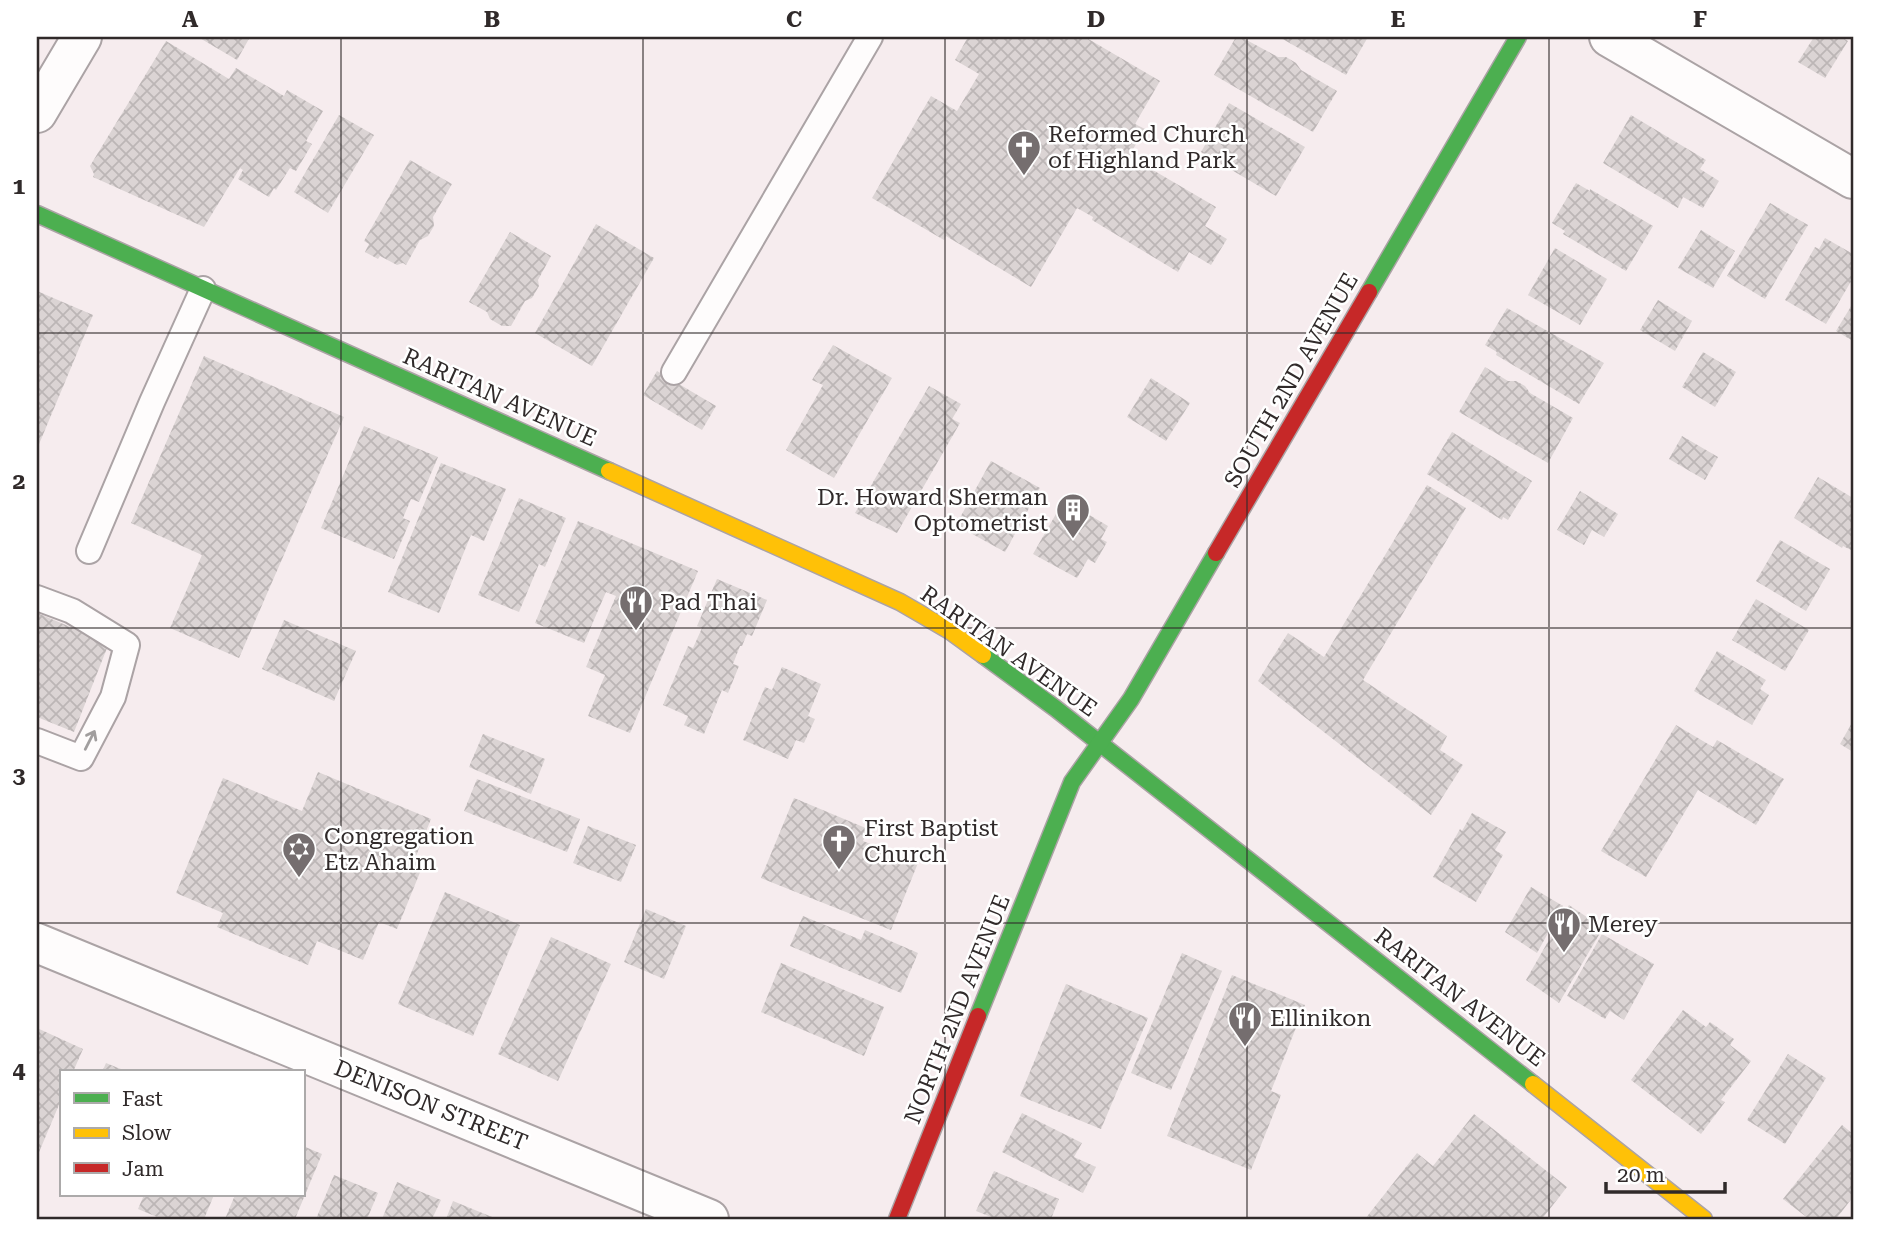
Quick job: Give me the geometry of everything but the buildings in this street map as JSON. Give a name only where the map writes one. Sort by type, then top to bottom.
[{"type":"main road","name":"SOUTH 2ND AVENUE","points":[[1100,745],[1131,699],[1518,37]]},
{"type":"main road","name":"RARITAN AVENUE","points":[[37,214],[900,602],[950,631],[1150,782],[1704,1219]]},
{"type":"main road","name":"NORTH 2ND AVENUE","points":[[897,1219],[1072,782],[1100,745]]},
{"type":"street","points":[[37,113],[82,37]]},
{"type":"street","points":[[1609,37],[1853,179]]},
{"type":"street","name":"DENISON STREET","points":[[37,943],[709,1219]]},
{"type":"lane","points":[[674,372],[870,37]]},
{"type":"lane","points":[[89,551],[152,402],[204,289]]},
{"type":"lane","points":[[37,598],[72,611],[127,645],[113,697],[81,758],[37,741]]},
{"type":"traffic: fast","points":[[1369,292],[1518,37]]},
{"type":"traffic: fast","points":[[37,214],[609,471]]},
{"type":"traffic: fast","points":[[978,1016],[1072,782],[1131,699],[1216,553]]},
{"type":"traffic: fast","points":[[983,655],[1055,708],[1533,1084]]},
{"type":"traffic: slow","points":[[609,471],[900,602],[950,631],[983,655]]},
{"type":"traffic: slow","points":[[1533,1084],[1704,1219]]},
{"type":"traffic: jam","points":[[1216,553],[1369,292]]},
{"type":"traffic: jam","points":[[897,1219],[978,1016]]},
{"type":"place","name":"Reformed Church of Highland Park","points":[[1024,177]]},
{"type":"place","name":"Dr. Howard Sherman Optometrist","points":[[1073,540]]},
{"type":"place","name":"Pad Thai","points":[[636,632]]},
{"type":"place","name":"First Baptist Church","points":[[839,871]]},
{"type":"place","name":"Congregation Etz Ahaim","points":[[299,879]]},
{"type":"place","name":"Merey","points":[[1564,954]]},
{"type":"place","name":"Ellinikon","points":[[1245,1048]]}]
